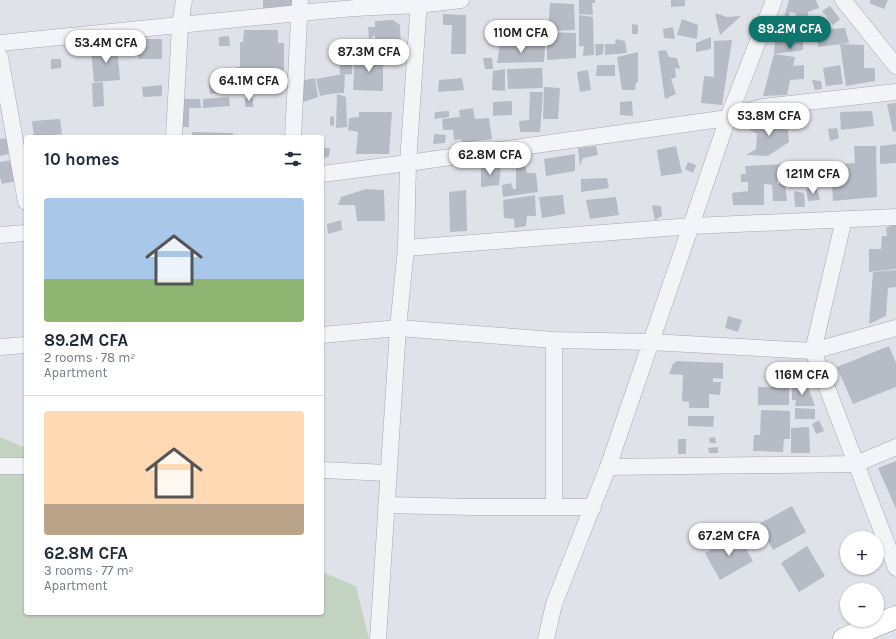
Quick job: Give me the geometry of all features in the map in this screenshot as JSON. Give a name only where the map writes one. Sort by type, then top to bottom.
[{"type":"highway","points":[[844,639],[896,617]]},
{"type":"street","points":[[174,135],[180,26],[184,0]]},
{"type":"street","points":[[0,43],[180,26],[300,6],[355,8],[461,0]]},
{"type":"street","points":[[546,639],[554,604],[608,467],[728,118],[774,0]]},
{"type":"street","points":[[843,0],[896,66]]},
{"type":"street","points":[[378,639],[398,328],[406,248],[408,163],[419,3]]},
{"type":"street","points":[[293,135],[300,6]]},
{"type":"street","points":[[0,57],[24,191]]},
{"type":"street","points":[[324,174],[728,118],[746,111],[763,107],[896,92]]},
{"type":"street","points":[[406,248],[692,226],[896,217]]},
{"type":"street","points":[[844,219],[813,352],[896,568]]},
{"type":"street","points":[[0,235],[24,233]]},
{"type":"street","points":[[324,335],[398,328],[554,340],[651,342],[813,352],[896,328]]},
{"type":"street","points":[[554,340],[554,507]]},
{"type":"street","points":[[0,346],[24,345]]},
{"type":"street","points":[[608,467],[856,464],[896,447]]},
{"type":"street","points":[[0,466],[24,466]]},
{"type":"street","points":[[324,470],[388,473]]},
{"type":"street","points":[[386,505],[593,507]]},
{"type":"green space","points":[[0,437],[24,447],[24,615],[324,615],[324,573],[356,586],[369,639],[0,639]]},
{"type":"building","points":[[263,0],[293,0],[293,9],[263,9]]},
{"type":"building","points":[[579,0],[595,0],[595,3],[592,3],[593,15],[579,14]]},
{"type":"building","points":[[671,0],[685,0],[685,6],[671,7]]},
{"type":"building","points":[[789,0],[816,0],[819,8],[808,12],[809,41],[803,41],[803,50],[774,54],[775,42],[793,41],[794,22],[798,21],[795,13],[790,12],[787,23],[782,24]]},
{"type":"building","points":[[871,0],[888,0],[884,9],[869,3]]},
{"type":"building","points":[[550,3],[574,4],[575,30],[548,31]]},
{"type":"building","points":[[830,6],[840,19],[833,25],[822,11]]},
{"type":"building","points":[[715,13],[727,17],[741,16],[720,35]]},
{"type":"building","points":[[443,14],[466,15],[466,54],[451,54],[452,25],[443,25]]},
{"type":"building","points":[[579,15],[593,17],[594,55],[583,56],[584,46],[579,46]]},
{"type":"building","points":[[682,19],[698,25],[697,39],[677,35]]},
{"type":"building","points":[[393,20],[400,25],[401,52],[376,52],[375,35],[369,39],[368,27],[375,27],[375,21]]},
{"type":"building","points":[[535,23],[546,24],[545,43],[534,43]]},
{"type":"building","points":[[632,24],[638,25],[638,34],[632,34]]},
{"type":"building","points":[[673,27],[675,39],[664,38],[663,29]]},
{"type":"building","points":[[845,28],[849,43],[818,47],[818,30]]},
{"type":"building","points":[[244,30],[278,30],[278,43],[284,43],[284,79],[254,78],[254,94],[235,94],[236,67],[240,67],[240,42],[243,42]]},
{"type":"building","points":[[547,32],[576,33],[576,58],[547,60]]},
{"type":"building","points":[[229,36],[230,46],[219,46],[219,37]]},
{"type":"building","points":[[711,37],[711,49],[696,52],[696,43]]},
{"type":"building","points":[[138,39],[162,39],[162,59],[138,59]]},
{"type":"building","points":[[616,39],[625,41],[627,53],[605,55],[605,44],[615,44]]},
{"type":"building","points":[[732,40],[722,105],[701,103],[704,76],[714,77],[714,41]]},
{"type":"building","points":[[595,44],[604,44],[603,54],[596,56]]},
{"type":"building","points":[[840,44],[864,45],[864,68],[875,68],[875,81],[846,86]]},
{"type":"building","points":[[500,45],[545,45],[544,62],[497,63]]},
{"type":"building","points":[[117,46],[120,80],[94,82],[91,48]]},
{"type":"building","points":[[339,50],[353,51],[352,74],[340,75]]},
{"type":"building","points":[[666,50],[669,57],[677,58],[680,69],[675,68],[676,77],[671,79],[676,94],[665,99],[658,51]]},
{"type":"building","points":[[638,52],[638,83],[636,82],[635,90],[622,90],[617,57]]},
{"type":"building","points":[[774,54],[795,57],[793,66],[804,65],[804,79],[790,80],[787,95],[763,96]]},
{"type":"building","points":[[355,55],[383,55],[383,91],[353,90]]},
{"type":"building","points":[[483,58],[492,58],[493,69],[485,69]]},
{"type":"building","points":[[51,59],[61,59],[61,68],[51,69]]},
{"type":"building","points":[[597,65],[615,65],[615,76],[596,76]]},
{"type":"building","points":[[840,65],[843,84],[826,86],[823,68]]},
{"type":"building","points":[[542,68],[543,88],[508,89],[507,69]]},
{"type":"building","points":[[505,69],[505,91],[492,90],[493,71]]},
{"type":"building","points":[[588,70],[591,90],[580,92],[577,72]]},
{"type":"building","points":[[345,75],[344,93],[320,96],[316,79]]},
{"type":"building","points":[[315,78],[318,97],[301,103],[301,81]]},
{"type":"building","points":[[462,78],[464,90],[438,92],[439,80]]},
{"type":"building","points":[[812,80],[821,81],[822,89],[815,90]]},
{"type":"building","points":[[103,82],[104,106],[93,107],[92,83]]},
{"type":"building","points":[[219,83],[220,93],[210,94],[209,84]]},
{"type":"building","points":[[224,83],[233,83],[233,93],[224,93]]},
{"type":"building","points":[[162,85],[162,96],[143,97],[142,87]]},
{"type":"building","points":[[544,87],[560,88],[558,119],[543,119]]},
{"type":"building","points":[[530,92],[543,92],[540,132],[520,132],[519,121],[529,120]]},
{"type":"building","points":[[337,94],[346,97],[347,127],[336,128]]},
{"type":"building","points":[[229,97],[230,106],[203,108],[203,99]]},
{"type":"building","points":[[245,98],[253,98],[253,107],[245,107]]},
{"type":"building","points":[[181,99],[200,99],[201,108],[189,108],[189,127],[181,127]]},
{"type":"building","points":[[512,101],[512,115],[493,116],[493,102]]},
{"type":"building","points":[[632,101],[633,116],[620,115],[620,102]]},
{"type":"building","points":[[896,103],[896,131],[893,132],[887,104]]},
{"type":"building","points":[[473,108],[475,119],[489,118],[492,139],[462,143],[461,139],[454,140],[453,130],[443,130],[442,119],[460,117],[459,110]]},
{"type":"building","points":[[449,111],[449,117],[434,119],[435,112]]},
{"type":"building","points":[[872,111],[874,126],[841,130],[840,112]]},
{"type":"building","points":[[359,112],[392,112],[389,154],[356,154],[358,132],[348,130],[349,118],[359,117]]},
{"type":"building","points":[[334,116],[334,126],[330,125],[330,117]]},
{"type":"building","points":[[60,119],[62,134],[34,135],[32,121]]},
{"type":"building","points":[[755,120],[772,120],[772,125],[787,122],[789,142],[768,156],[746,155],[756,149],[757,134],[750,130]]},
{"type":"building","points":[[837,128],[839,138],[830,141],[828,129]]},
{"type":"building","points":[[192,132],[233,133],[233,135],[192,135]]},
{"type":"building","points":[[434,134],[446,135],[445,143],[433,144]]},
{"type":"building","points":[[7,138],[9,154],[0,156],[0,139]]},
{"type":"building","points":[[896,144],[896,163],[880,164],[880,146]]},
{"type":"building","points":[[596,146],[598,155],[583,158],[580,166],[578,148]]},
{"type":"building","points":[[676,146],[682,173],[661,176],[657,150]]},
{"type":"building","points":[[854,146],[876,146],[877,197],[833,201],[831,165],[855,163]]},
{"type":"building","points":[[324,148],[330,148],[329,157],[324,158]]},
{"type":"building","points":[[575,154],[575,171],[546,176],[544,159]]},
{"type":"building","points":[[12,160],[17,181],[2,184],[0,177],[0,162]]},
{"type":"building","points":[[688,162],[696,165],[693,173],[685,169]]},
{"type":"building","points":[[784,164],[785,175],[778,175],[777,184],[785,183],[787,201],[773,201],[772,185],[764,184],[764,205],[733,205],[732,193],[748,191],[748,182],[741,182],[741,174],[746,174],[745,166]]},
{"type":"building","points":[[799,164],[826,164],[827,181],[800,179]]},
{"type":"building","points":[[481,165],[501,166],[499,185],[481,187]]},
{"type":"building","points":[[516,165],[525,165],[527,173],[536,173],[538,192],[503,197],[502,185],[511,183],[513,189],[516,189]]},
{"type":"building","points":[[607,178],[609,188],[581,192],[581,179]]},
{"type":"building","points":[[817,188],[820,200],[808,201],[806,189]]},
{"type":"building","points":[[366,189],[384,190],[385,221],[357,221],[355,205],[338,205],[341,197]]},
{"type":"building","points":[[466,190],[467,231],[450,232],[449,192]]},
{"type":"building","points":[[794,191],[804,193],[805,207],[795,207]]},
{"type":"building","points":[[535,195],[536,216],[527,216],[526,226],[515,228],[514,219],[504,218],[503,200]]},
{"type":"building","points":[[563,195],[565,214],[542,218],[539,197]]},
{"type":"building","points":[[616,197],[619,215],[590,219],[586,200]]},
{"type":"building","points":[[652,205],[661,206],[662,216],[655,220]]},
{"type":"building","points":[[341,220],[342,230],[328,234],[327,224]]},
{"type":"building","points":[[890,224],[896,225],[896,269],[869,272],[869,249],[881,249],[882,236],[887,236],[886,227],[889,227]]},
{"type":"building","points":[[896,270],[896,287],[888,288],[886,316],[869,324],[873,272]]},
{"type":"building","points":[[728,316],[742,320],[738,332],[725,328]]},
{"type":"building","points":[[889,346],[896,363],[896,387],[853,404],[837,367]]},
{"type":"building","points":[[677,361],[723,363],[723,379],[713,378],[713,382],[721,382],[720,395],[709,394],[709,408],[689,408],[689,402],[682,401],[683,375],[669,374],[673,364]]},
{"type":"building","points":[[783,365],[784,373],[777,373],[776,366]]},
{"type":"building","points":[[792,386],[808,387],[815,406],[795,406],[796,400],[792,400]]},
{"type":"building","points":[[758,387],[789,387],[789,405],[758,405]]},
{"type":"building","points":[[795,408],[815,409],[815,419],[795,419]]},
{"type":"building","points":[[761,410],[790,411],[790,439],[784,439],[783,452],[753,451],[754,435],[760,435]]},
{"type":"building","points":[[688,416],[714,416],[713,427],[688,426]]},
{"type":"building","points":[[819,420],[824,431],[816,434],[812,424]]},
{"type":"building","points":[[809,427],[810,453],[791,453],[791,428]]},
{"type":"building","points":[[715,437],[716,443],[710,443],[709,438]]},
{"type":"building","points":[[678,439],[686,439],[686,454],[678,454]]},
{"type":"building","points":[[718,447],[718,453],[709,453],[708,448]]},
{"type":"building","points":[[896,461],[896,509],[878,468]]},
{"type":"building","points":[[792,506],[806,532],[773,550],[759,524]]},
{"type":"building","points":[[738,534],[753,561],[720,580],[705,553]]},
{"type":"building","points":[[807,546],[825,576],[799,592],[781,563]]}]
